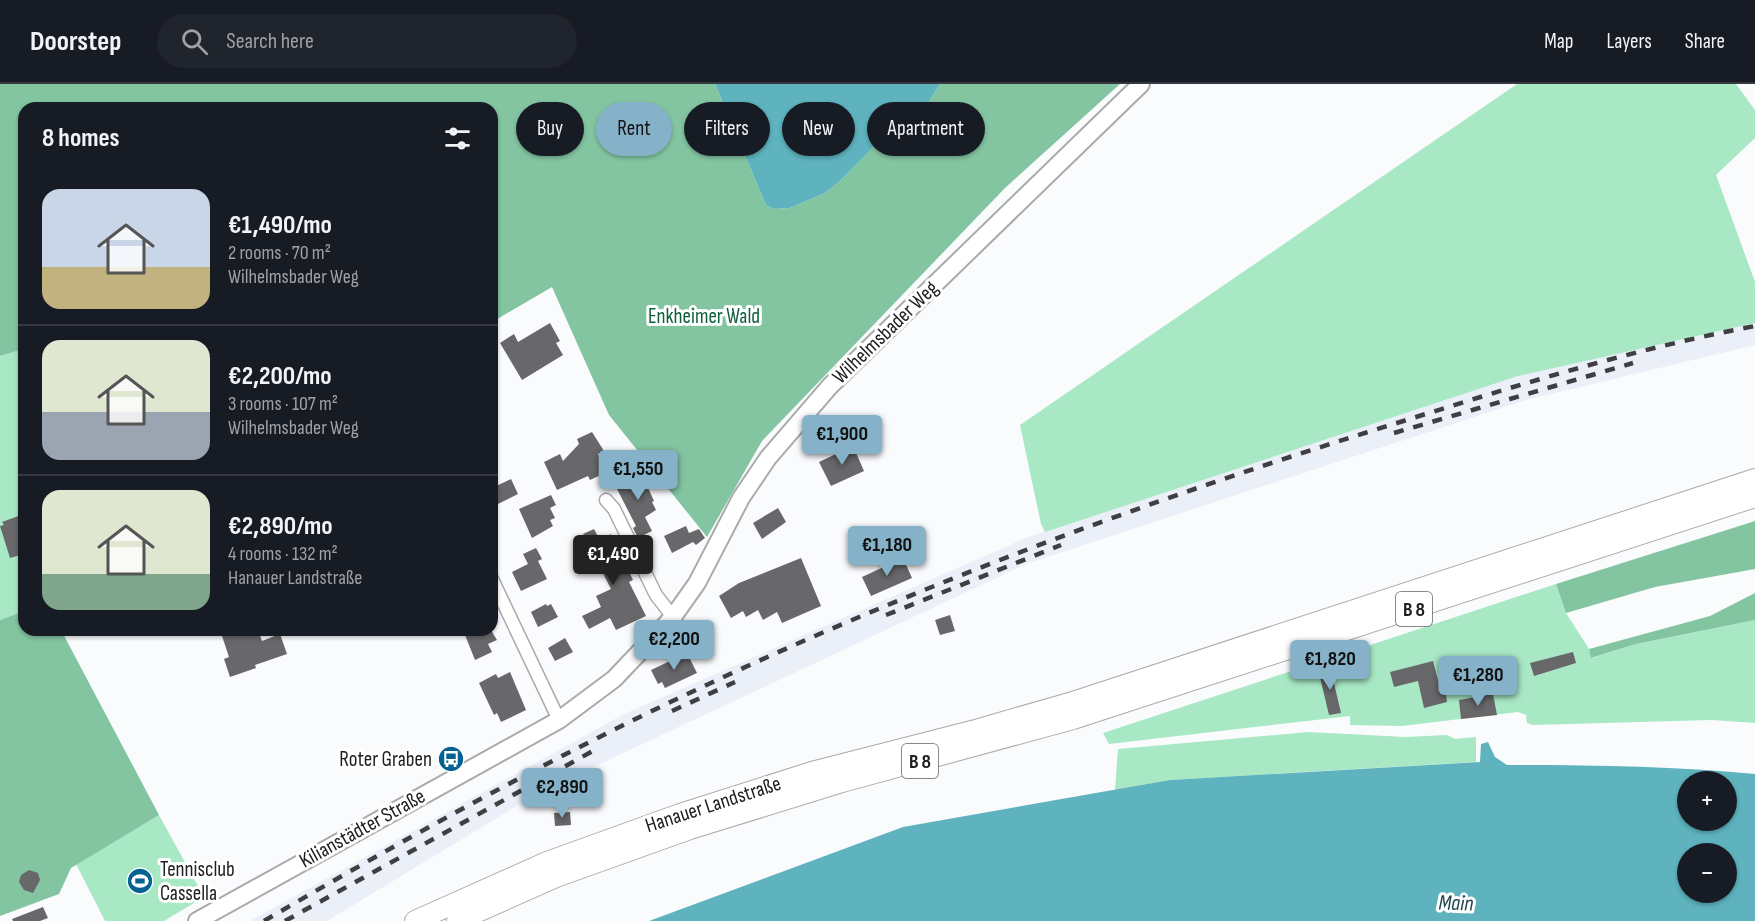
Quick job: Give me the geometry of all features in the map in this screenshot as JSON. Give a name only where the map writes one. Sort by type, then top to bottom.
[{"type":"main road","name":"Hanauer Landstraße","points":[[415,921],[547,862],[610,837],[812,772],[972,731],[1076,701],[1755,479]]},
{"type":"main road","name":"B 8","points":[[457,921],[556,877],[615,855],[842,782],[1073,719],[1755,497]]},
{"type":"street","name":"Wilhelmsbader Weg","points":[[559,720],[614,679],[673,617],[698,583],[741,498],[768,458],[830,386],[1141,84]]},
{"type":"street","points":[[606,500],[614,508],[656,594],[673,617]]},
{"type":"street","points":[[498,592],[559,720]]},
{"type":"street","name":"Kilianstädter Straße","points":[[197,921],[559,720]]},
{"type":"shaded area","points":[[1755,323],[1755,345],[1526,400],[1026,564],[538,793],[327,921],[250,921],[624,714],[1028,537],[1518,376]]},
{"type":"green space","name":"Enkheimer Wald","points":[[0,84],[715,84],[723,102],[684,102],[684,156],[745,156],[766,205],[774,209],[790,208],[825,193],[867,153],[867,156],[985,156],[985,102],[929,102],[940,84],[1120,84],[1005,188],[762,441],[707,537],[609,415],[552,287],[498,318],[498,102],[18,102],[18,351],[0,356]]},
{"type":"green space","points":[[1517,84],[1736,84],[1755,110],[1755,138],[1716,175],[1755,282],[1755,323],[1518,376],[1045,532],[1041,524],[1020,425]]},
{"type":"green space","points":[[18,351],[18,613],[0,620],[0,356]]},
{"type":"green space","points":[[1755,521],[1755,569],[1655,587],[1566,613],[1556,584]]},
{"type":"green space","points":[[1556,584],[1566,613],[1589,649],[1592,658],[1636,644],[1755,620],[1755,723],[1712,720],[1533,725],[1527,723],[1526,715],[1518,712],[1402,726],[1350,725],[1350,716],[1109,744],[1103,733]]},
{"type":"green space","points":[[1755,593],[1755,620],[1636,644],[1591,658],[1589,649],[1710,616]]},
{"type":"green space","points":[[18,613],[18,636],[64,636],[159,815],[71,868],[59,894],[0,916],[0,620]]},
{"type":"green space","points":[[1308,732],[1406,737],[1447,735],[1455,739],[1476,737],[1476,762],[1170,780],[1115,790],[1118,749]]},
{"type":"green space","name":"Tennisclub Cassella","points":[[159,815],[204,897],[164,921],[105,921],[76,864]]},
{"type":"water","points":[[715,84],[940,84],[929,102],[867,102],[867,153],[825,193],[790,208],[774,209],[766,205],[745,156],[770,156],[770,102],[723,102]]},
{"type":"water","name":"Main","points":[[1488,742],[1495,757],[1507,765],[1631,766],[1718,771],[1677,771],[1677,831],[1737,831],[1737,773],[1755,774],[1755,921],[649,921],[903,827],[1170,780],[1480,762],[1481,744]]},
{"type":"building","points":[[550,323],[560,341],[556,343],[563,355],[522,380],[500,343],[514,334],[518,342]]},
{"type":"building","points":[[592,432],[604,451],[598,454],[607,472],[590,480],[588,476],[557,490],[544,462],[560,454],[563,461],[579,444],[577,439]]},
{"type":"building","points":[[853,446],[864,471],[831,486],[819,462]]},
{"type":"building","points":[[639,467],[648,479],[645,481],[656,510],[645,517],[652,531],[638,538],[633,528],[636,526],[616,487]]},
{"type":"building","points":[[511,479],[518,494],[498,504],[498,485]]},
{"type":"building","points":[[551,495],[556,505],[550,508],[555,518],[550,520],[553,526],[532,538],[519,509]]},
{"type":"building","points":[[778,508],[786,522],[762,539],[753,523]]},
{"type":"building","points":[[18,516],[18,556],[10,558],[0,526],[4,525],[2,522]]},
{"type":"building","points":[[686,526],[689,533],[699,529],[705,538],[696,545],[693,542],[672,553],[664,536]]},
{"type":"building","points":[[594,529],[600,540],[611,534],[633,580],[629,582],[646,616],[616,630],[610,618],[589,629],[582,616],[601,607],[596,596],[611,589],[583,534]]},
{"type":"building","points":[[536,548],[542,559],[538,561],[547,579],[521,591],[512,572],[528,564],[523,554]]},
{"type":"building","points":[[801,558],[821,606],[782,623],[777,612],[763,620],[758,610],[746,617],[743,611],[731,618],[719,596],[739,583]]},
{"type":"building","points":[[903,558],[912,578],[871,596],[862,577]]},
{"type":"building","points":[[546,604],[547,606],[551,604],[558,617],[538,627],[531,612]]},
{"type":"building","points":[[950,615],[955,631],[940,635],[935,620]]},
{"type":"building","points":[[222,636],[260,636],[262,641],[281,636],[287,654],[230,677],[224,659],[229,657]]},
{"type":"building","points":[[465,636],[495,636],[497,640],[488,644],[492,652],[475,660]]},
{"type":"building","points":[[565,638],[573,652],[555,661],[548,648]]},
{"type":"building","points":[[1573,652],[1576,663],[1534,676],[1530,663]]},
{"type":"building","points":[[687,653],[697,673],[665,688],[662,682],[658,684],[651,670]]},
{"type":"building","points":[[1433,661],[1441,692],[1446,695],[1447,702],[1424,708],[1418,681],[1394,687],[1390,672]]},
{"type":"building","points":[[1330,666],[1341,713],[1329,715],[1318,669]]},
{"type":"building","points":[[510,672],[526,710],[501,722],[497,713],[494,715],[479,683],[496,674],[498,678]]},
{"type":"building","points":[[1493,694],[1497,715],[1461,719],[1459,700]]},
{"type":"building","points":[[570,812],[571,825],[555,826],[554,813]]},
{"type":"building","points":[[29,870],[38,873],[40,880],[33,893],[24,890],[19,882],[21,875]]},
{"type":"building","points":[[43,907],[48,918],[40,921],[13,921],[12,919]]},
{"type":"railway","points":[[264,921],[425,829],[589,742],[781,651],[945,582],[1112,518],[1365,433],[1607,360],[1755,326]]},
{"type":"railway","points":[[1394,433],[1633,363]]},
{"type":"railway","points":[[886,615],[1061,545]]},
{"type":"railway","points":[[672,711],[735,682]]},
{"type":"railway","points":[[285,921],[600,747]]},
{"type":"place","name":"Roter Graben","points":[[451,759]]},
{"type":"place","name":"Tennisclub Cassella","points":[[140,881]]}]
